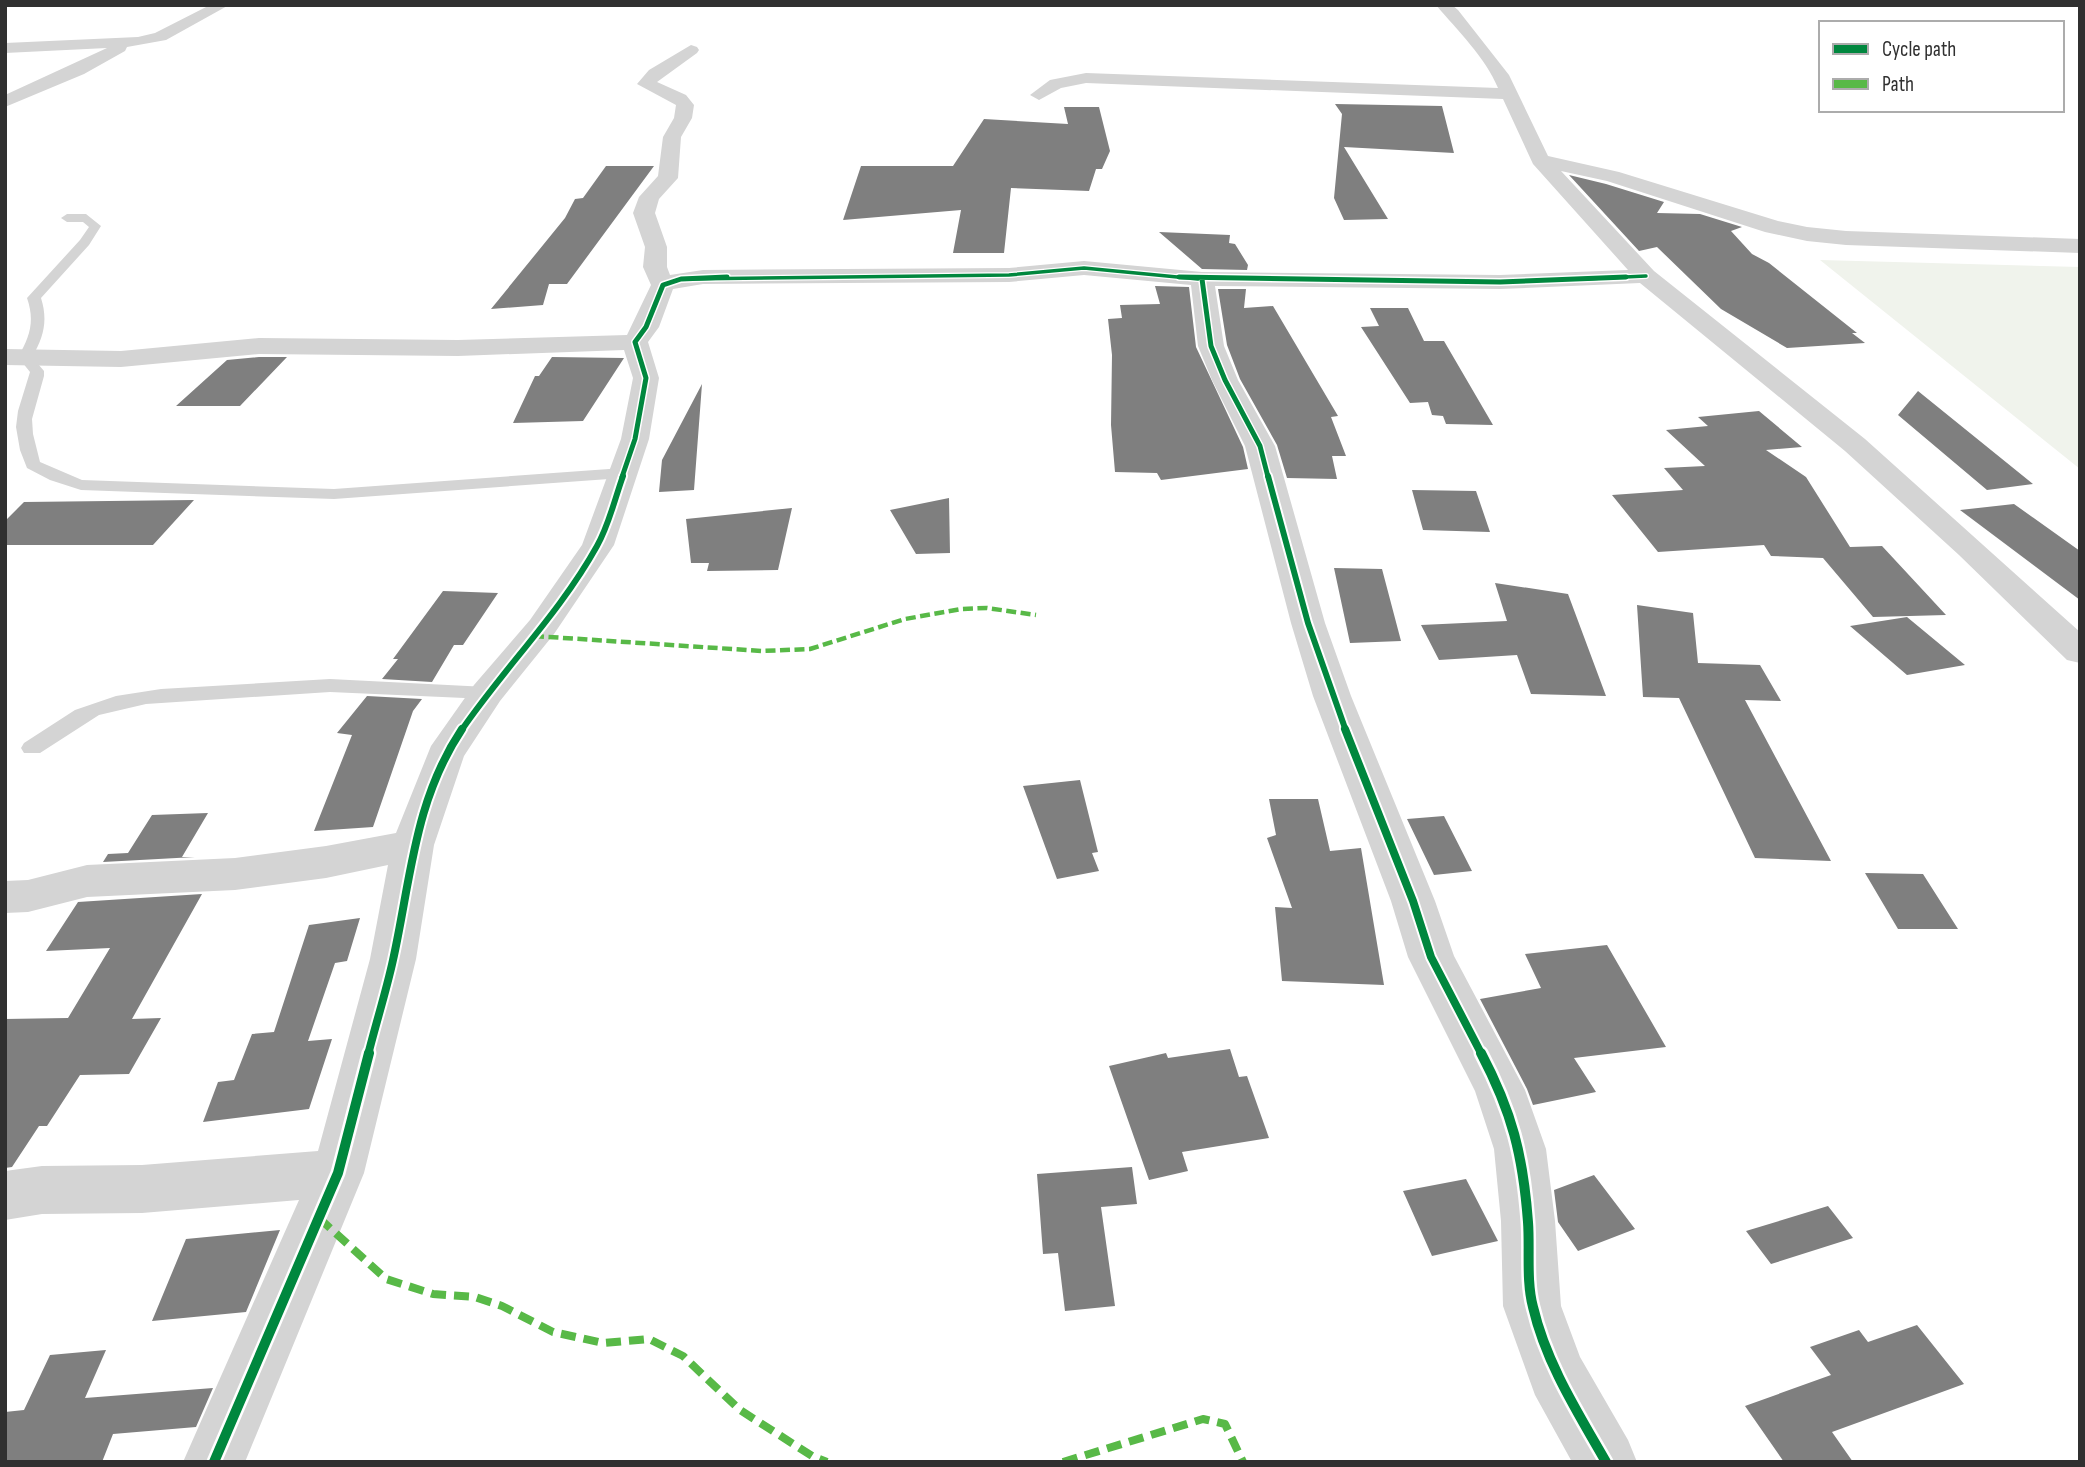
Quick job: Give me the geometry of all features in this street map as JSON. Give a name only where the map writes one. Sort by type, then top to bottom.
[{"type":"street","points":[[5,48],[138,42],[160,37],[222,5]]},
{"type":"street","points":[[1443,5],[1501,75],[1540,160],[1646,275],[1855,445],[2080,652]]},
{"type":"street","points":[[5,102],[78,70],[124,46]]},
{"type":"street","points":[[635,342],[646,327],[663,285],[655,267],[656,247],[644,213],[649,197],[668,177],[673,137],[683,118],[685,105],[680,99],[646,84],[655,74],[691,50]]},
{"type":"street","points":[[1040,95],[1056,84],[1086,78],[1511,94]]},
{"type":"street","points":[[1540,160],[1612,176],[1773,227],[1807,234],[1846,238],[2080,246]]},
{"type":"street","points":[[663,285],[703,276],[1009,275],[1084,268],[1202,279],[1500,282],[1646,275]]},
{"type":"street","points":[[1202,279],[1211,346],[1225,380],[1260,446],[1308,623],[1332,696],[1413,901],[1431,957],[1500,1090],[1520,1149],[1528,1221],[1532,1306],[1556,1374],[1606,1462]]},
{"type":"street","points":[[15,357],[121,359],[259,346],[458,348],[635,342]]},
{"type":"street","points":[[214,1462],[338,1173],[393,959],[413,845],[445,755],[488,693],[542,627],[598,545],[635,439],[646,378],[635,342]]},
{"type":"street","points":[[5,897],[28,896],[87,881],[235,874],[326,862],[413,845]]},
{"type":"street","points":[[5,1196],[42,1190],[142,1189],[338,1173]]},
{"type":"lane","points":[[67,218],[86,218],[95,226],[85,242],[34,298],[40,321],[34,342],[15,357],[37,371],[38,381],[28,404],[23,430],[33,465],[56,477],[80,485],[334,494],[623,473]]},
{"type":"lane","points":[[32,748],[79,717],[100,707],[162,695],[303,686],[378,685],[488,693]]},
{"type":"shaded area","points":[[1820,260],[2080,267],[2080,469]]},
{"type":"building","points":[[1335,104],[1442,106],[1454,153],[1344,147],[1388,219],[1344,220],[1334,198],[1342,114]]},
{"type":"building","points":[[1064,107],[1099,107],[1110,151],[1102,169],[1096,169],[1089,191],[1011,188],[1004,253],[953,253],[961,210],[843,220],[861,166],[953,166],[984,119],[1068,124]]},
{"type":"building","points":[[606,166],[654,166],[567,284],[549,284],[543,305],[491,309],[565,218],[575,199],[583,198]]},
{"type":"building","points":[[1569,175],[1664,202],[1657,213],[1700,214],[1742,227],[1731,231],[1752,254],[1769,263],[1857,333],[1852,333],[1865,343],[1787,348],[1721,309],[1657,247],[1639,251]]},
{"type":"building","points":[[1159,232],[1230,235],[1229,243],[1235,244],[1248,265],[1247,270],[1202,269]]},
{"type":"building","points":[[1155,286],[1189,287],[1196,347],[1243,447],[1248,469],[1161,480],[1157,473],[1115,472],[1111,425],[1112,355],[1108,319],[1122,318],[1120,305],[1160,304]]},
{"type":"building","points":[[1218,289],[1246,289],[1244,308],[1273,306],[1338,416],[1331,417],[1346,456],[1332,456],[1337,479],[1287,478],[1277,445],[1240,379],[1227,345]]},
{"type":"building","points":[[1370,308],[1408,308],[1424,341],[1444,341],[1493,425],[1446,424],[1443,416],[1432,415],[1428,402],[1410,403],[1361,327],[1379,326]]},
{"type":"building","points":[[287,357],[240,406],[176,406],[227,360]]},
{"type":"building","points":[[552,357],[624,358],[583,421],[513,423],[535,376],[539,376]]},
{"type":"building","points":[[702,384],[694,490],[659,492],[662,460]]},
{"type":"building","points":[[1918,391],[2033,484],[1987,490],[1898,415]]},
{"type":"building","points":[[1759,411],[1802,447],[1766,450],[1806,477],[1850,547],[1882,546],[1946,615],[1873,617],[1823,558],[1771,556],[1764,545],[1658,552],[1612,495],[1683,490],[1664,468],[1705,466],[1666,430],[1708,426],[1698,417]]},
{"type":"building","points":[[1412,490],[1476,491],[1490,532],[1423,530]]},
{"type":"building","points":[[949,498],[950,553],[916,554],[890,510]]},
{"type":"building","points":[[194,500],[153,545],[5,545],[5,521],[24,502]]},
{"type":"building","points":[[2014,504],[2080,551],[2080,600],[1960,510]]},
{"type":"building","points":[[792,508],[778,570],[707,571],[709,563],[691,563],[686,519]]},
{"type":"building","points":[[1334,568],[1382,569],[1401,641],[1350,643]]},
{"type":"building","points":[[1495,583],[1568,594],[1606,696],[1531,694],[1517,655],[1439,660],[1421,625],[1507,621]]},
{"type":"building","points":[[443,591],[498,593],[463,645],[454,645],[432,682],[382,679],[398,659],[393,659]]},
{"type":"building","points":[[1637,605],[1693,613],[1698,663],[1760,665],[1781,701],[1745,700],[1831,861],[1755,858],[1679,698],[1643,697]]},
{"type":"building","points":[[1907,617],[1965,665],[1907,675],[1850,626]]},
{"type":"building","points":[[367,696],[422,699],[413,711],[373,827],[314,831],[352,735],[337,733]]},
{"type":"building","points":[[1080,780],[1098,852],[1092,853],[1099,871],[1057,879],[1023,786]]},
{"type":"building","points":[[1269,799],[1318,799],[1330,851],[1361,848],[1384,985],[1282,981],[1275,907],[1292,908],[1267,838],[1276,835]]},
{"type":"building","points":[[208,813],[182,857],[195,857],[103,862],[108,854],[128,853],[152,815]]},
{"type":"building","points":[[1444,816],[1472,871],[1434,875],[1407,819]]},
{"type":"building","points":[[1865,873],[1923,874],[1958,929],[1898,929]]},
{"type":"building","points":[[202,894],[132,1019],[161,1018],[129,1074],[80,1075],[47,1126],[39,1126],[12,1167],[5,1168],[5,1019],[68,1018],[110,948],[46,951],[78,902]]},
{"type":"building","points":[[360,918],[347,961],[335,963],[308,1041],[332,1039],[309,1109],[203,1122],[218,1082],[234,1080],[252,1034],[274,1032],[309,925]]},
{"type":"building","points":[[1607,945],[1666,1047],[1574,1058],[1596,1092],[1533,1105],[1480,999],[1541,988],[1525,954]]},
{"type":"building","points":[[1230,1049],[1239,1077],[1247,1076],[1269,1138],[1182,1152],[1188,1171],[1149,1180],[1109,1066],[1166,1053],[1168,1058]]},
{"type":"building","points":[[1132,1167],[1137,1204],[1101,1207],[1115,1306],[1065,1311],[1058,1253],[1043,1254],[1037,1174]]},
{"type":"building","points":[[1594,1175],[1635,1229],[1578,1251],[1558,1222],[1554,1190]]},
{"type":"building","points":[[1466,1179],[1498,1241],[1432,1256],[1403,1191]]},
{"type":"building","points":[[1828,1206],[1853,1238],[1771,1264],[1746,1231]]},
{"type":"building","points":[[280,1230],[246,1312],[152,1321],[186,1239]]},
{"type":"building","points":[[1917,1325],[1964,1384],[1832,1432],[1853,1462],[1784,1462],[1745,1406],[1831,1375],[1810,1347],[1859,1330],[1868,1342]]},
{"type":"building","points":[[106,1350],[85,1398],[213,1388],[196,1427],[113,1434],[102,1462],[5,1462],[5,1412],[24,1410],[50,1355]]},
{"type":"marked path","points":[[534,636],[762,651],[810,649],[905,619],[961,609],[987,608],[1036,615]]},
{"type":"marked path","points":[[319,1218],[386,1279],[433,1294],[475,1297],[502,1306],[553,1332],[603,1343],[649,1339],[683,1356],[740,1410],[812,1456],[827,1462]]},
{"type":"marked path","points":[[1063,1462],[1203,1419],[1225,1424],[1243,1462]]},
{"type":"cycle path","points":[[214,1462],[338,1173],[393,959],[413,845],[445,755],[487,693],[542,627],[598,545],[635,439],[646,378],[635,342],[646,327],[663,285],[681,279],[703,277],[1009,275],[1084,268],[1202,279],[1500,282],[1646,276]]},
{"type":"cycle path","points":[[1202,279],[1211,346],[1225,380],[1260,446],[1308,623],[1332,696],[1413,901],[1431,957],[1500,1090],[1520,1149],[1528,1221],[1532,1306],[1556,1374],[1606,1462]]}]
